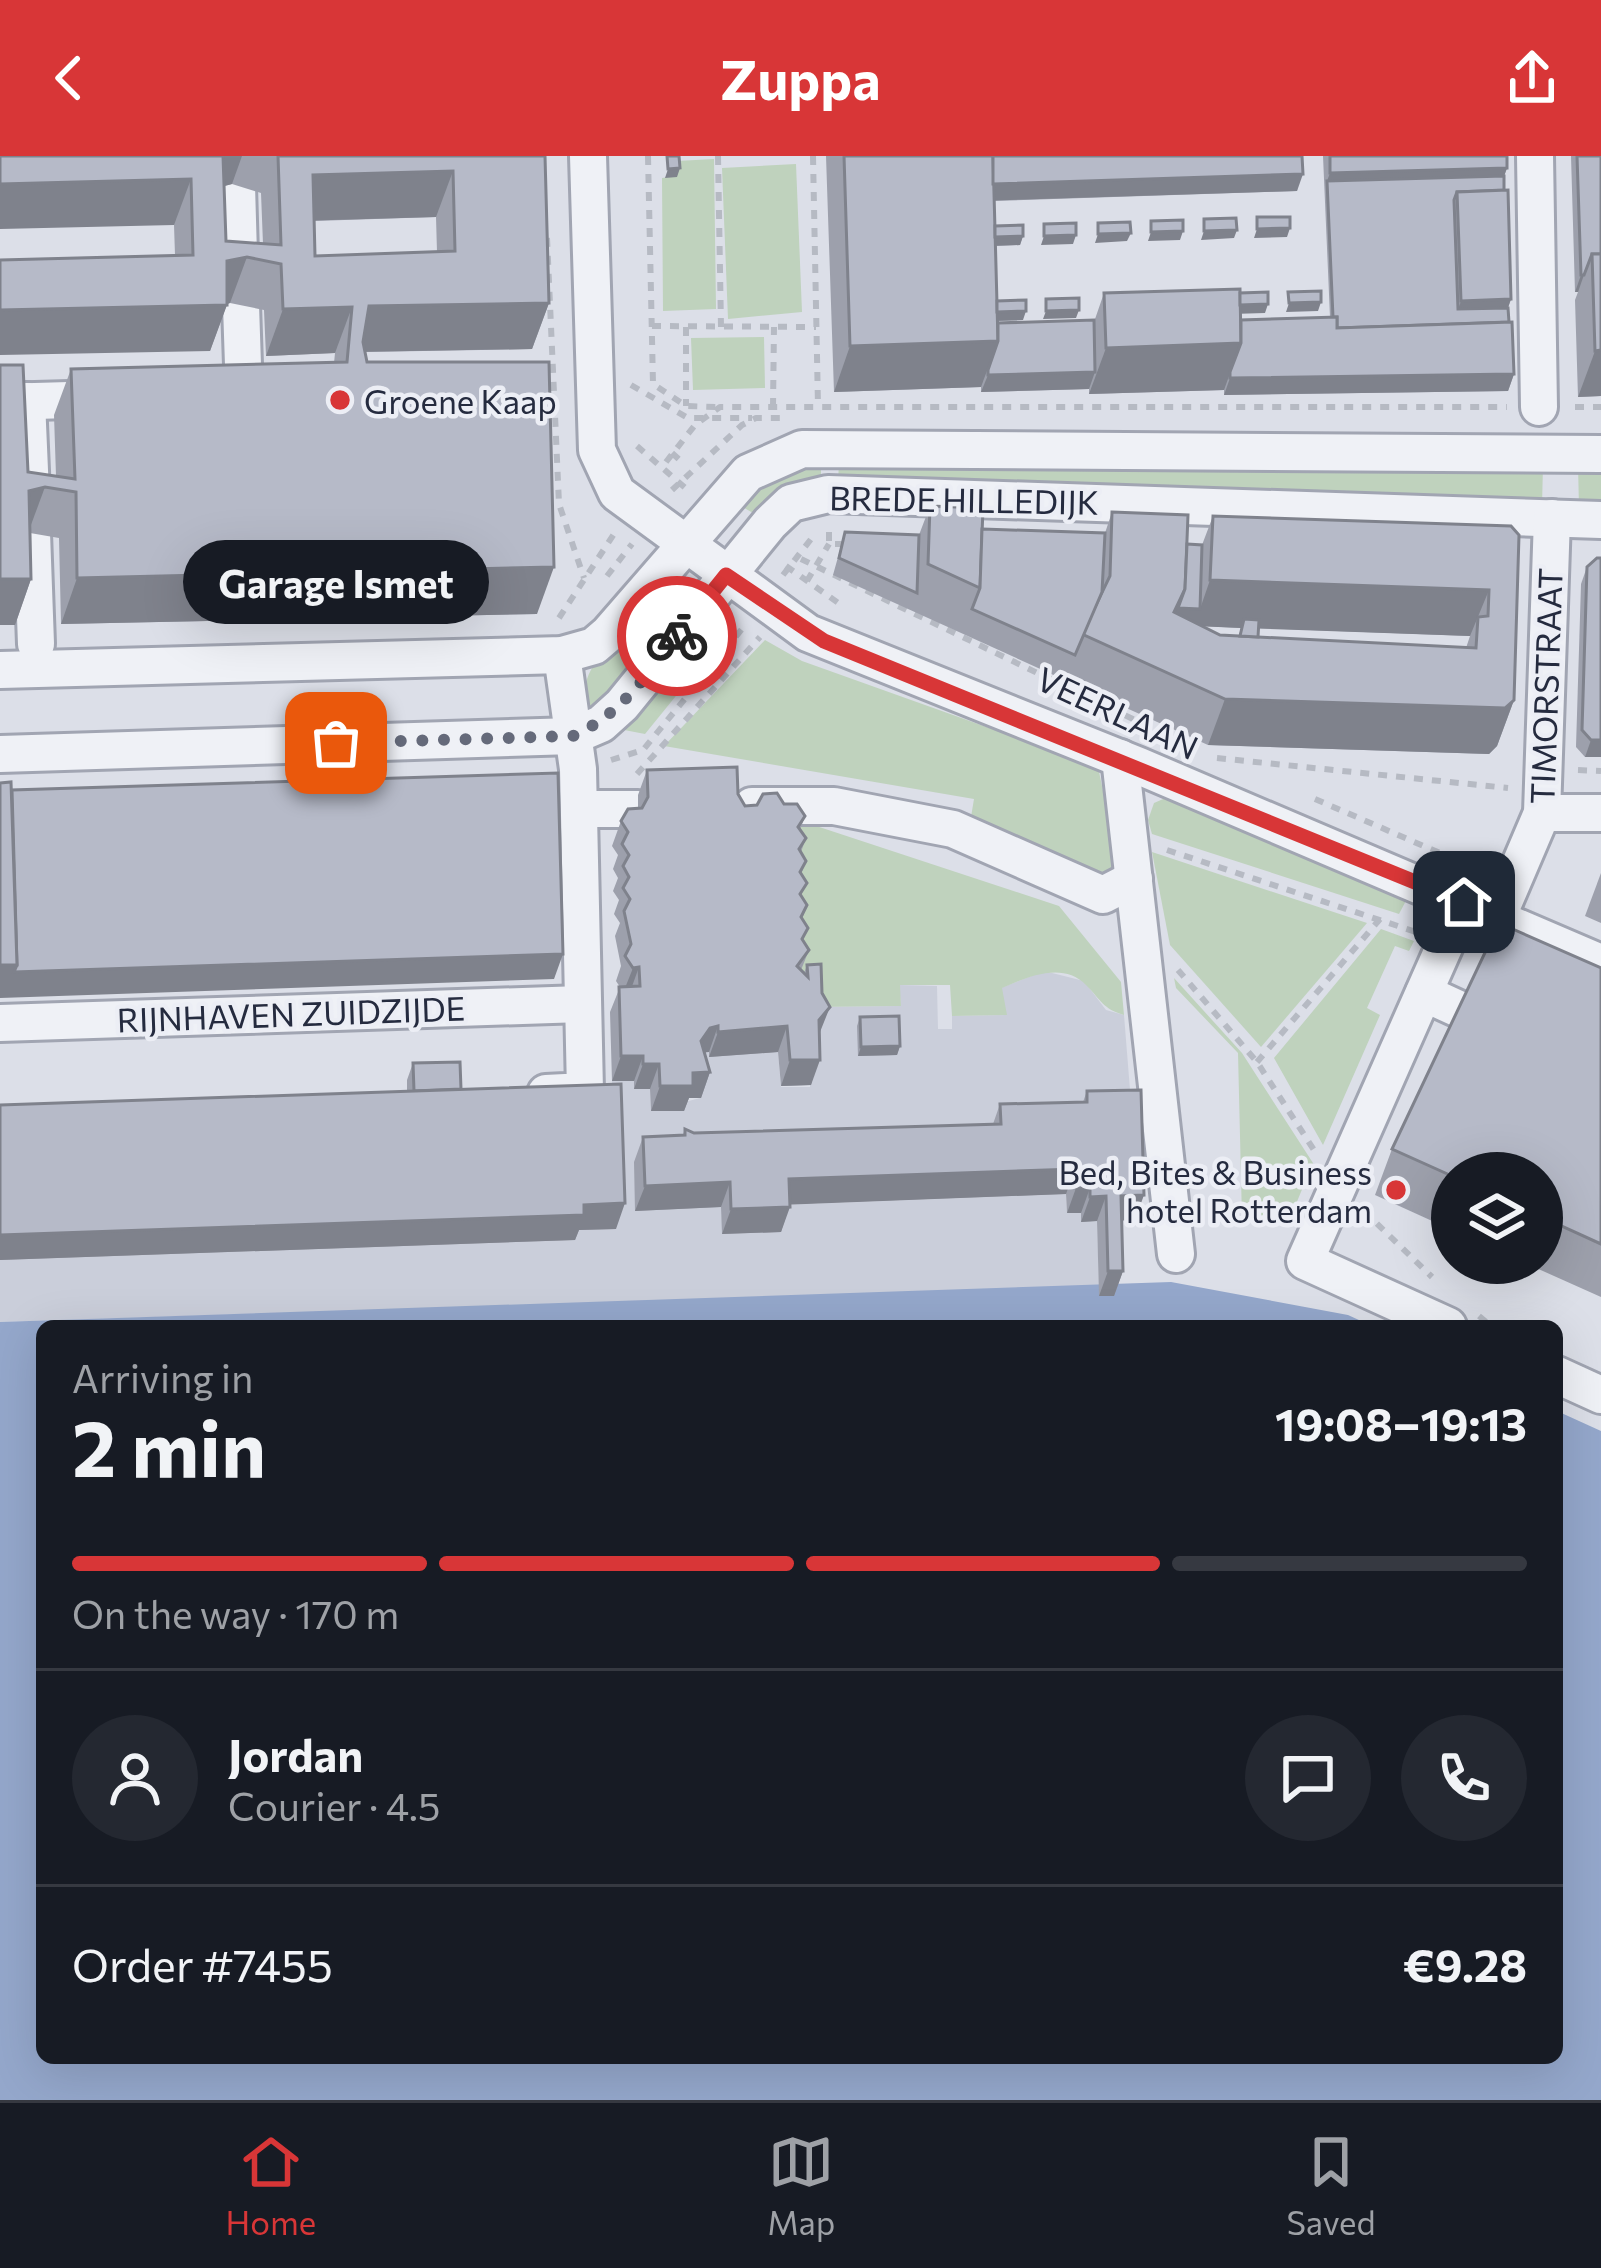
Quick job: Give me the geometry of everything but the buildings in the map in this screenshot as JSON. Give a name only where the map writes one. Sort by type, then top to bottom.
[{"type":"street","name":"VEERLAAN","points":[[588,156],[597,450],[616,493],[808,633],[1120,758],[1601,963]]},
{"type":"street","points":[[1535,156],[1539,406]]},
{"type":"street","points":[[237,173],[244,395]]},
{"type":"street","points":[[200,397],[289,394]]},
{"type":"street","points":[[36,644],[32,527],[14,401],[135,398]]},
{"type":"street","name":"BREDE HILLEDIJK","points":[[0,670],[562,655],[594,646],[608,634],[748,472],[802,448],[1601,454]]},
{"type":"street","name":"BREDE HILLEDIJK","points":[[573,736],[601,724],[622,705],[726,575],[791,503],[828,494],[1601,520]]},
{"type":"street","name":"TIMORSTRAAT","points":[[1498,916],[1536,802],[1552,518]]},
{"type":"street","points":[[501,1096],[585,1091],[580,809],[562,655]]},
{"type":"street","points":[[0,754],[573,736]]},
{"type":"street","points":[[1120,758],[1176,1254]]},
{"type":"street","points":[[580,809],[642,789]]},
{"type":"street","points":[[1536,802],[1601,813]]},
{"type":"street","points":[[728,806],[834,806],[953,829],[1048,868],[1089,892],[1116,892],[1134,878]]},
{"type":"street","points":[[1457,1316],[1304,1261],[1464,902]]},
{"type":"street","points":[[1424,993],[1463,1011]]},
{"type":"street","name":"RIJNHAVEN ZUIDZIJDE","points":[[0,1023],[582,1004]]},
{"type":"street","points":[[1374,1107],[1411,1124]]},
{"type":"street","points":[[1563,1378],[1601,1395]]},
{"type":"path","points":[[648,156],[653,384],[686,406],[818,406],[828,410],[1601,407]]},
{"type":"path","points":[[718,156],[722,327]]},
{"type":"path","points":[[813,156],[818,406]]},
{"type":"path","points":[[546,225],[559,504],[584,578]]},
{"type":"path","points":[[652,326],[816,327]]},
{"type":"path","points":[[686,327],[686,406]]},
{"type":"path","points":[[773,407],[774,327]]},
{"type":"path","points":[[628,370],[628,400]]},
{"type":"path","points":[[628,383],[670,412],[702,419],[755,418]]},
{"type":"path","points":[[666,462],[702,419],[720,406]]},
{"type":"path","points":[[633,438],[651,462],[697,498]]},
{"type":"path","points":[[672,453],[684,464]]},
{"type":"path","name":"BREDE HILLEDIJK","points":[[807,581],[829,544],[829,532]]},
{"type":"path","points":[[754,542],[866,624],[863,656]]},
{"type":"path","name":"BREDE HILLEDIJK","points":[[829,544],[852,545]]},
{"type":"path","name":"VEERLAAN","points":[[800,559],[1175,740]]},
{"type":"path","name":"VEERLAAN","points":[[1213,757],[1536,802]]},
{"type":"path","points":[[1131,840],[1381,918],[1445,944]]},
{"type":"path","points":[[1257,1061],[1381,918]]},
{"type":"path","points":[[1142,940],[1199,990],[1257,1061],[1338,1186],[1440,1285]]},
{"type":"shaded area","points":[[1044,971],[1084,981],[1106,1010],[1124,1015],[1132,1115],[635,1162],[636,1211],[721,1207],[723,1234],[780,1232],[780,1205],[1066,1194],[1067,1213],[1081,1211],[1081,1222],[1097,1221],[1099,1287],[0,1322],[0,1260],[574,1240],[574,1230],[615,1229],[612,1081],[634,1081],[650,1089],[651,1111],[700,1098],[701,1053],[709,1052],[710,1057],[778,1052],[781,1087],[810,1087],[810,1045],[820,1032],[812,1007],[901,1006],[899,985],[937,986],[938,1029],[952,1029],[952,1016],[1006,1015],[1001,988]]},
{"type":"green space","points":[[714,159],[716,309],[663,311],[662,178],[677,176],[677,161]]},
{"type":"green space","points":[[796,164],[802,312],[728,319],[722,168]]},
{"type":"green space","points":[[764,337],[765,388],[693,390],[691,338]]},
{"type":"green space","points":[[821,462],[821,483],[784,491],[753,513],[734,502],[755,481]]},
{"type":"green space","points":[[839,462],[1543,465],[1542,506],[838,483]]},
{"type":"green space","points":[[1578,465],[1601,466],[1601,509],[1579,508]]},
{"type":"green space","points":[[654,604],[672,618],[599,710],[586,711],[584,694],[594,664]]},
{"type":"green space","points":[[696,638],[714,649],[645,734],[619,729]]},
{"type":"green space","points":[[765,640],[802,661],[1098,767],[1120,872],[1089,881],[971,817],[974,799],[664,746]]},
{"type":"green space","points":[[1170,796],[1409,895],[1399,914],[1152,834],[1148,820],[1154,803]]},
{"type":"green space","points":[[795,819],[1059,906],[1121,982],[1124,1015],[1107,1007],[1077,978],[1056,973],[1002,988],[1007,1015],[952,1016],[950,985],[900,985],[901,1006],[812,1007],[802,990]]},
{"type":"green space","points":[[1152,852],[1367,923],[1261,1047],[1170,945]]},
{"type":"green space","points":[[1381,929],[1414,941],[1409,951],[1395,946],[1367,1008],[1380,1015],[1323,1145],[1274,1058]]},
{"type":"green space","points":[[1174,978],[1242,1053],[1313,1163],[1291,1216],[1242,1219],[1238,1053],[1176,988]]},
{"type":"water","points":[[1171,1282],[1359,1320],[59,1320]]},
{"type":"water","points":[[36,1321],[36,2064],[1563,2064],[1563,1414],[1601,1431],[1601,2100],[0,2100],[0,1322]]},
{"type":"way so far","points":[[336,743],[573,736],[601,724],[622,705],[677,636]]},
{"type":"place","name":"Groene Kaap","points":[[340,400]]},
{"type":"place","name":"Garage Ismet","points":[[336,743]]},
{"type":"place","name":"Bed, Bites & Business hotel Rotterdam","points":[[1396,1190]]},
{"type":"route","points":[[677,636],[726,575],[824,641],[1464,902]]}]
